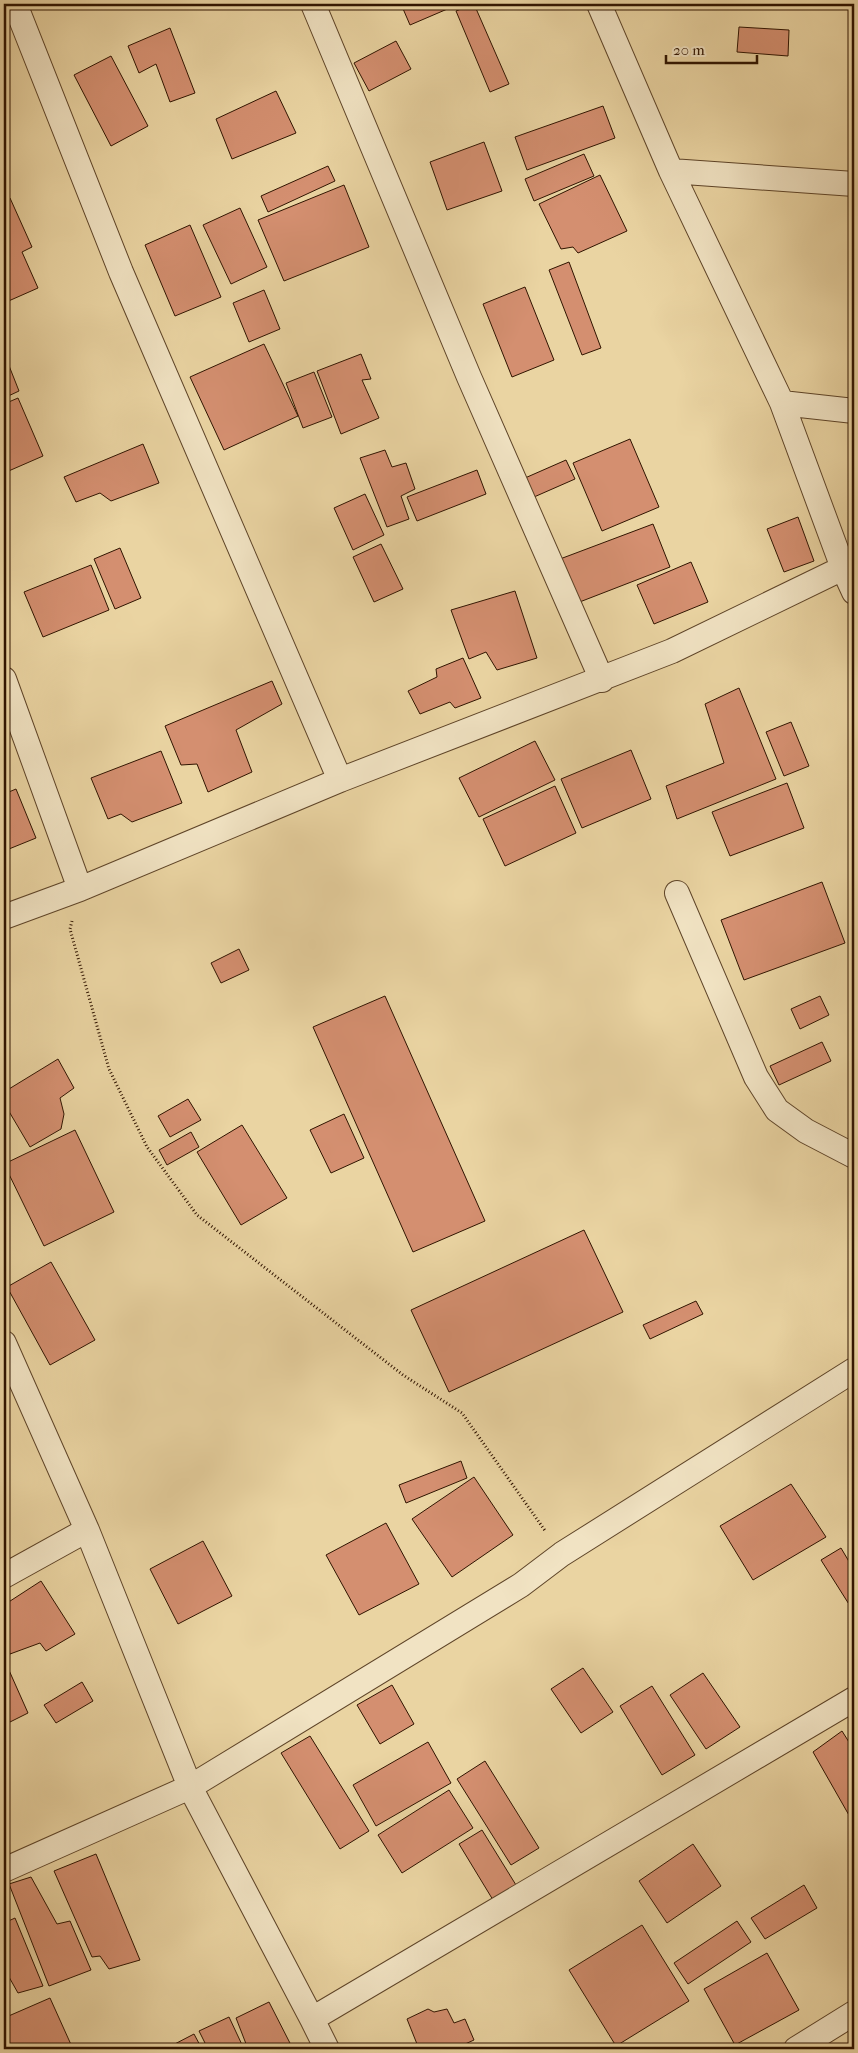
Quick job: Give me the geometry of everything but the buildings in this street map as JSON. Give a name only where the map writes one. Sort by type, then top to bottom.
[{"type":"street","points":[[15,4],[121,272],[340,780]]},
{"type":"street","points":[[313,4],[469,377],[602,680]]},
{"type":"street","points":[[599,4],[671,171],[782,403],[843,568],[854,592]]},
{"type":"street","points":[[671,171],[854,184]]},
{"type":"street","points":[[782,403],[854,411]]},
{"type":"street","points":[[4,918],[80,889],[340,780],[602,680],[672,651],[843,568]]},
{"type":"street","points":[[4,679],[80,889]]},
{"type":"street","points":[[677,893],[756,1077],[777,1110],[806,1131],[854,1156]]},
{"type":"street","points":[[4,1343],[87,1530],[190,1787],[327,2049]]},
{"type":"street","points":[[4,1870],[190,1787],[521,1585],[562,1554],[854,1370]]},
{"type":"street","points":[[4,1576],[87,1530]]},
{"type":"street","points":[[312,2019],[854,1699]]},
{"type":"street","points":[[796,2049],[854,2013]]},
{"type":"path","points":[[80,889],[70,929],[109,1069],[147,1147],[197,1215],[403,1375],[462,1413],[562,1554]]}]
